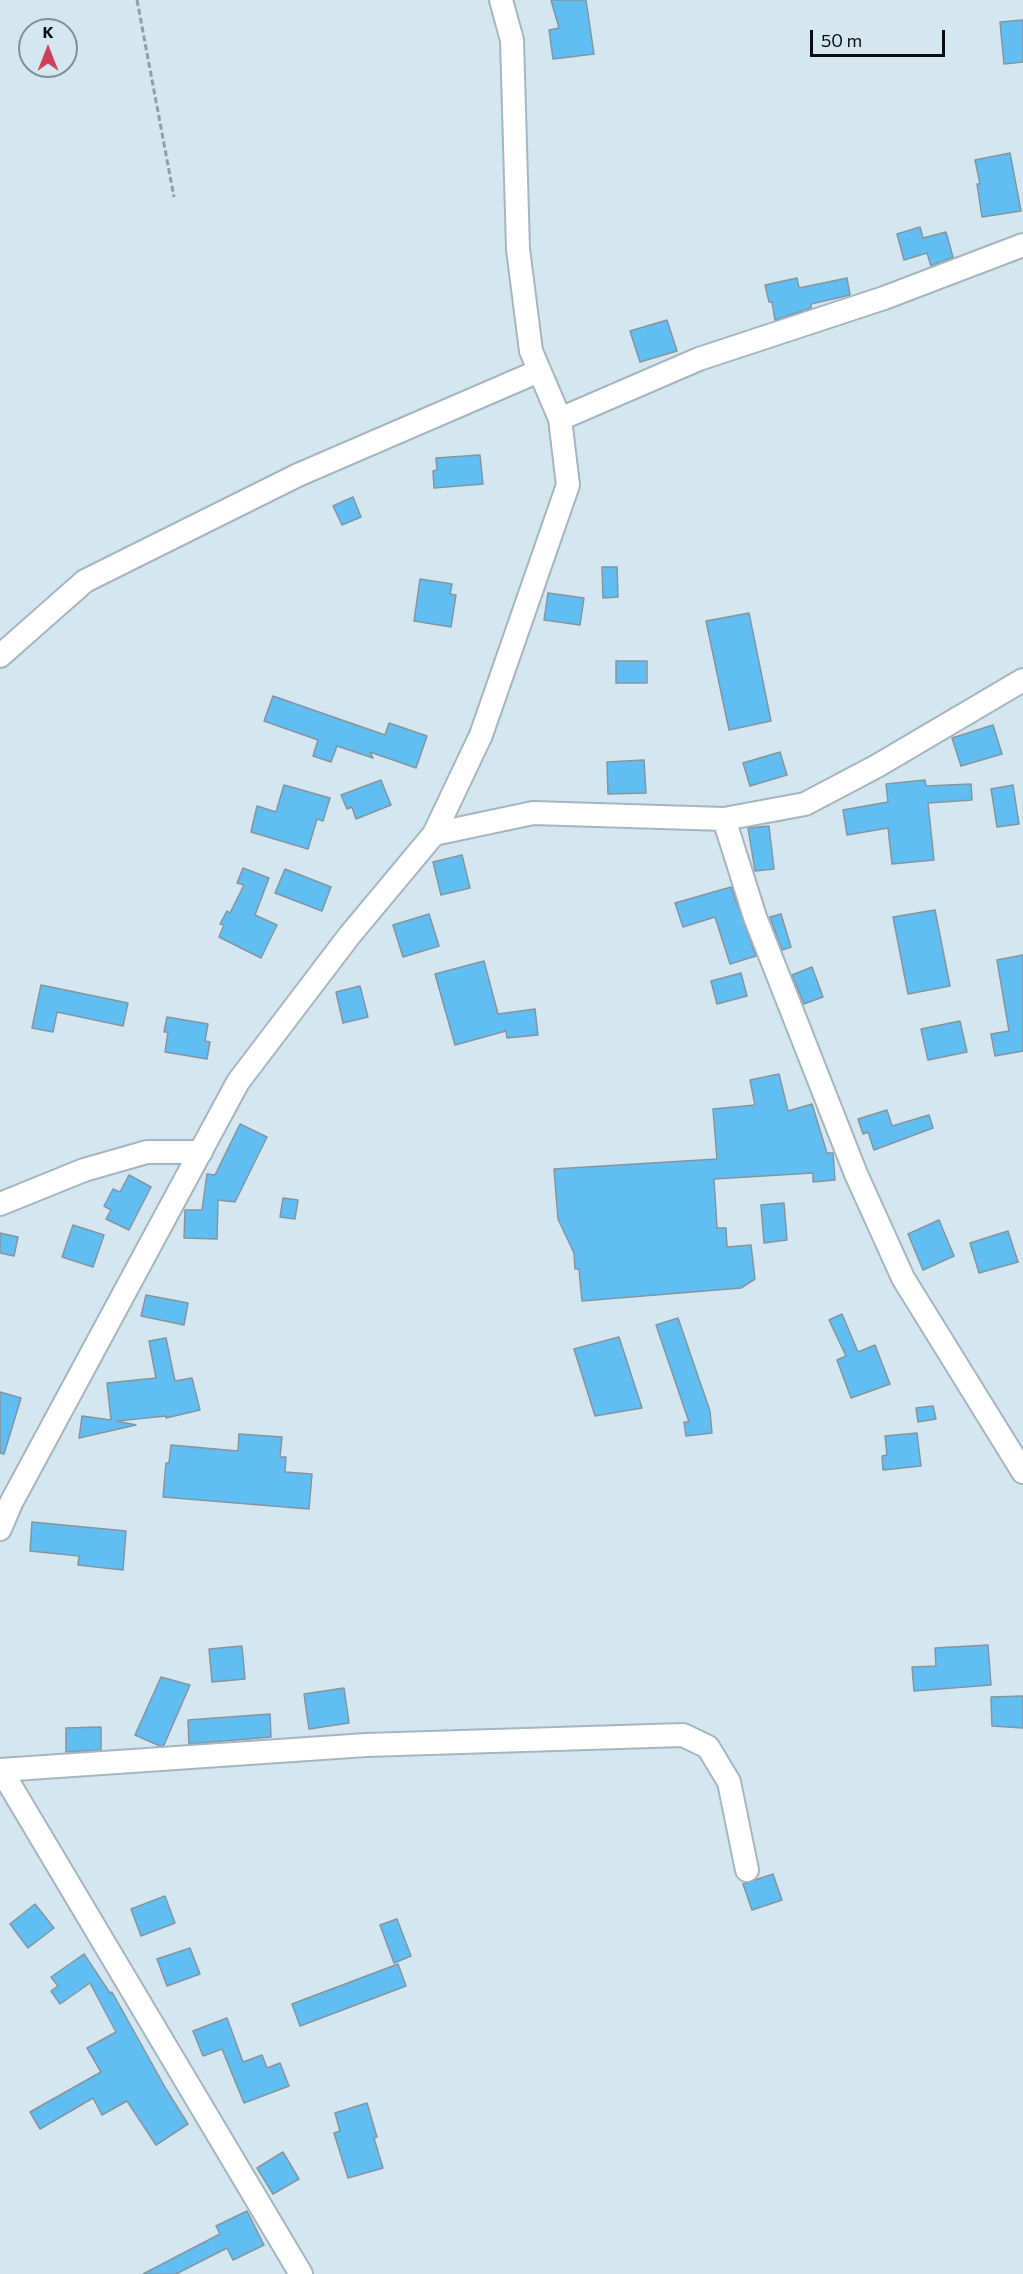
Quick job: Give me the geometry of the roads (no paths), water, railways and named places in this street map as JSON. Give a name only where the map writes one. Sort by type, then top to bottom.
[{"type":"street","points":[[0,1529],[11,1503],[238,1082],[349,936],[434,834],[481,735],[568,485],[560,419],[531,351],[519,249],[512,40],[501,0]]},
{"type":"street","points":[[560,419],[699,359],[884,298],[1023,245]]},
{"type":"street","points":[[0,656],[86,581],[298,475],[539,371]]},
{"type":"street","points":[[434,834],[533,813],[724,819],[805,804],[877,766],[1023,680]]},
{"type":"street","points":[[724,819],[759,928],[856,1174],[903,1278],[1023,1472]]},
{"type":"street","points":[[0,1204],[84,1170],[147,1152],[201,1152]]},
{"type":"street","points":[[0,1771],[366,1745],[683,1735],[708,1747],[729,1782],[747,1870]]},
{"type":"street","points":[[0,1771],[301,2274]]}]
